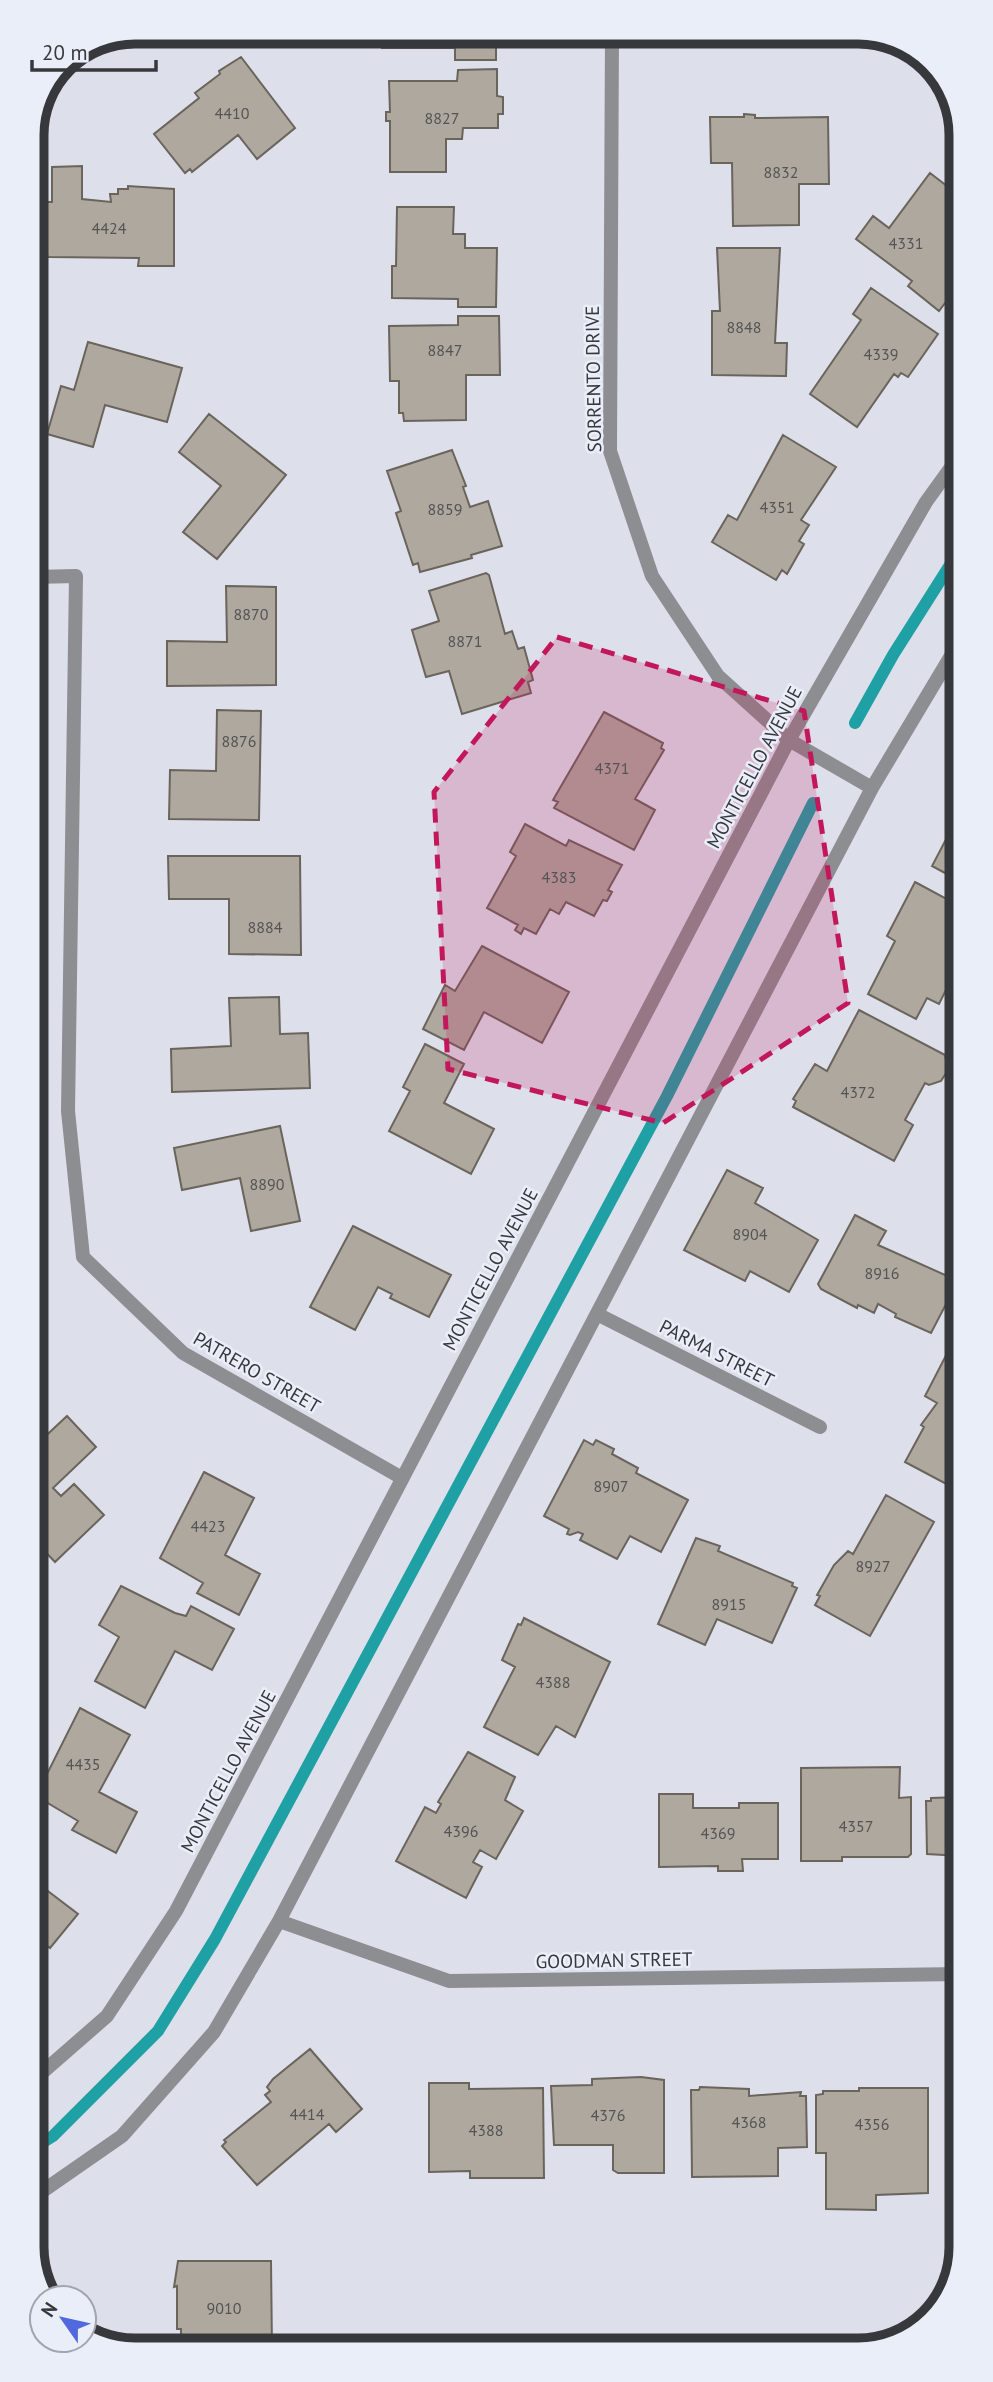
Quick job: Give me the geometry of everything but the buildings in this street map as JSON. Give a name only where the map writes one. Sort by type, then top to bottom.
[{"type":"street","name":"SORRENTO DRIVE","points":[[612,44],[610,451],[652,576],[718,676],[789,740],[873,788]]},
{"type":"street","name":"MONTICELLO AVENUE","points":[[44,2071],[107,2016],[176,1911],[789,740],[926,502],[949,470]]},
{"type":"street","name":"PATRERO STREET","points":[[44,577],[76,576],[68,1111],[83,1257],[183,1353],[402,1478]]},
{"type":"street","points":[[44,2190],[122,2136],[214,2032],[279,1921],[873,788],[949,659]]},
{"type":"street","name":"PARMA STREET","points":[[597,1314],[820,1427]]},
{"type":"street","name":"GOODMAN STREET","points":[[279,1921],[449,1981],[949,1974]]},
{"type":"highlighted area","points":[[557,637],[804,711],[848,1003],[663,1123],[448,1069],[434,792]]},
{"type":"waterway","points":[[855,723],[893,655],[949,567]]},
{"type":"waterway","points":[[44,2142],[53,2136],[158,2031],[215,1939],[667,1096],[813,803]]}]
